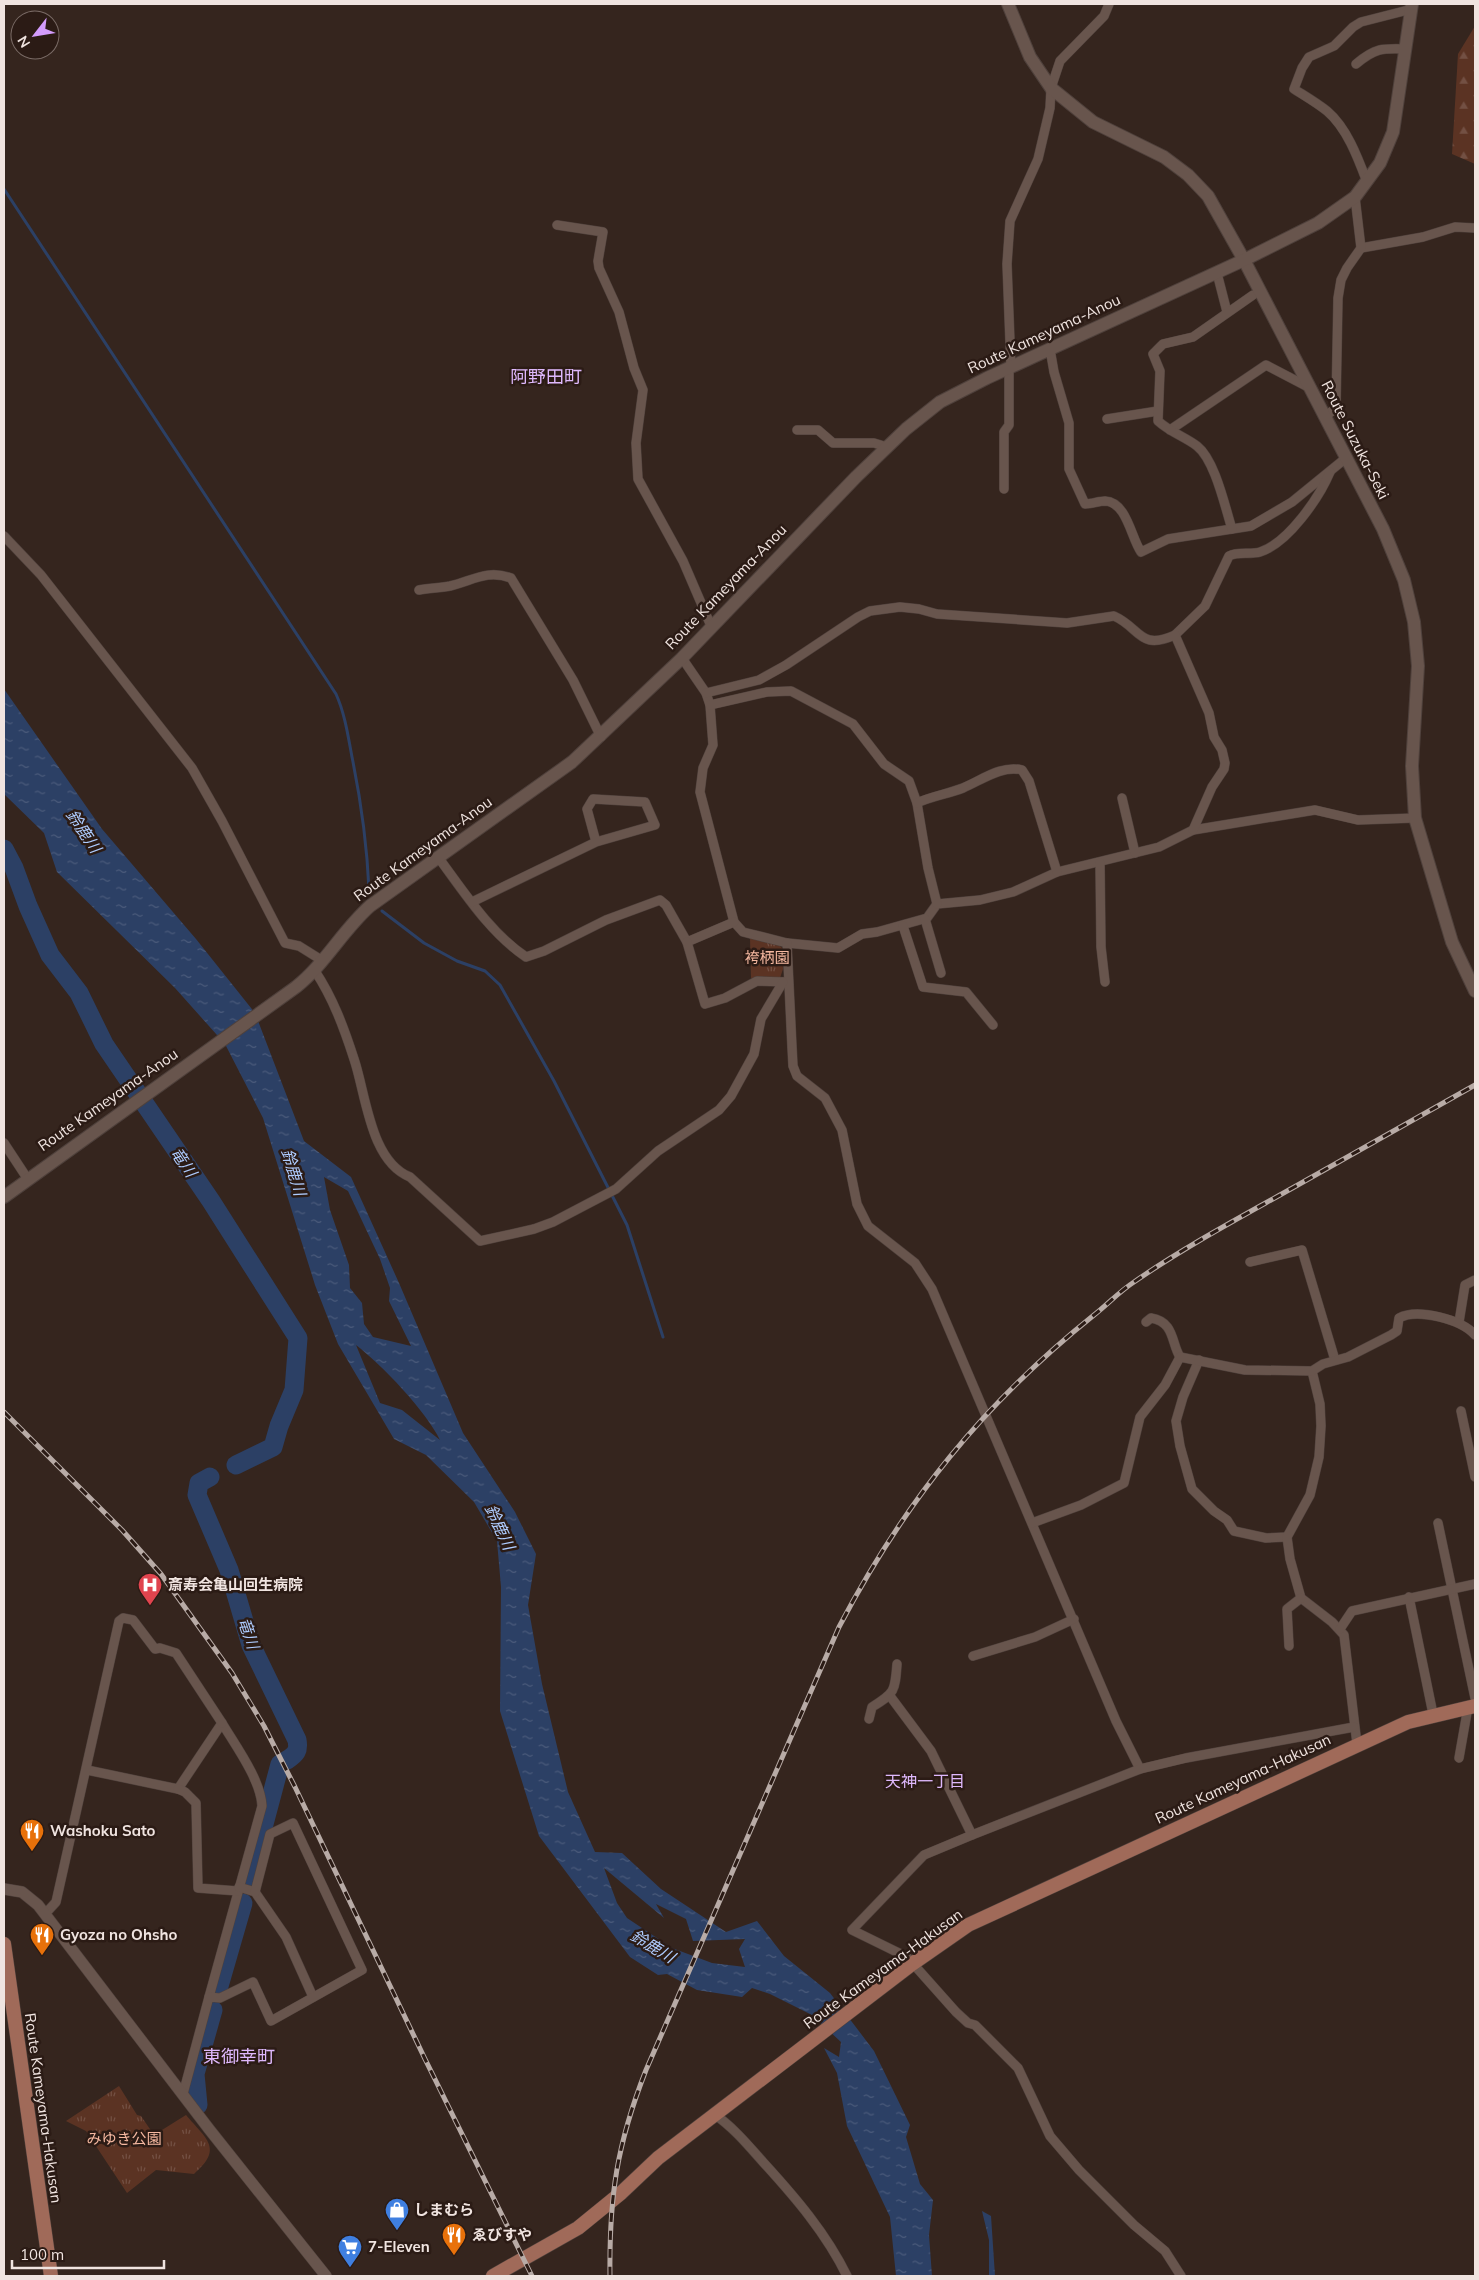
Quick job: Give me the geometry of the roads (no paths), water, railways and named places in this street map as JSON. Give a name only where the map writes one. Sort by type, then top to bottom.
[{"type":"main road","name":"Route Suzuka-Seki","points":[[1008,4],[1030,56],[1051,88],[1093,122],[1164,157],[1188,175],[1208,196],[1244,260],[1390,543],[1404,580],[1414,622],[1418,666],[1412,766],[1415,818],[1452,942],[1475,991]]},
{"type":"main road","name":"Route Kameyama-Anou","points":[[4,1197],[30,1176],[296,987],[319,966],[354,920],[370,906],[544,784],[601,737],[682,658],[887,446],[917,419],[940,402],[1244,260],[1318,223],[1355,197],[1380,163],[1393,132],[1412,6]]},
{"type":"main road","name":"Route Kameyama-Hakusan","points":[[493,2276],[512,2272],[584,2224],[618,2196],[658,2158],[717,2112],[909,1967],[968,1925],[1356,1744],[1408,1722],[1473,1704]]},
{"type":"main road","name":"Route Kameyama-Hakusan","points":[[4,1944],[51,2276]]},
{"type":"street","points":[[1004,489],[1004,432],[1008,425],[1010,368],[1007,264],[1010,221],[1038,159],[1050,108],[1051,88],[1060,61],[1104,16],[1106,5]]},
{"type":"street","points":[[1367,182],[1356,154],[1335,119],[1326,110],[1294,89],[1302,68],[1309,57],[1334,46],[1353,27],[1361,22],[1412,6]]},
{"type":"street","points":[[1356,64],[1368,54],[1382,48],[1406,49]]},
{"type":"street","points":[[1324,417],[1335,409],[1336,404],[1338,298],[1341,280],[1361,248],[1355,197]]},
{"type":"street","points":[[557,225],[603,232],[598,261],[599,268],[619,312],[634,368],[643,390],[636,443],[638,479],[683,561],[711,626]]},
{"type":"street","points":[[1361,248],[1423,237],[1455,227],[1475,228]]},
{"type":"street","points":[[1217,272],[1227,312]]},
{"type":"street","points":[[1232,528],[1207,455],[1197,446],[1158,421],[1160,371],[1153,354],[1163,344],[1193,337],[1221,320],[1227,312],[1253,296]]},
{"type":"street","points":[[1050,349],[1054,372],[1069,423],[1069,469],[1085,504],[1103,501],[1112,502],[1124,516],[1140,552],[1168,539],[1251,526],[1268,518],[1292,502],[1346,458]]},
{"type":"street","points":[[1170,430],[1266,365],[1310,388]]},
{"type":"street","points":[[1106,419],[1158,411]]},
{"type":"street","points":[[797,430],[818,430],[833,443],[874,443],[887,446]]},
{"type":"street","points":[[706,693],[759,680],[786,665],[858,617],[870,612],[900,607],[919,609],[937,614],[991,616],[1067,623],[1114,616],[1150,641],[1159,642],[1175,635],[1205,606],[1229,556],[1260,552],[1284,536],[1317,497],[1332,469]]},
{"type":"street","points":[[4,536],[47,582],[192,768],[222,820],[285,943],[299,946],[319,966],[350,1047],[378,1142],[398,1170],[410,1177],[480,1241],[540,1227],[616,1189],[658,1151],[719,1110],[731,1096],[754,1054],[761,1019],[785,982]]},
{"type":"street","points":[[419,590],[452,586],[482,574],[503,575],[511,578],[573,680],[601,737]]},
{"type":"street","points":[[1175,635],[1208,713],[1214,737],[1222,750],[1225,763],[1224,769],[1212,787],[1194,830]]},
{"type":"street","points":[[682,658],[706,693],[710,705],[713,745],[703,768],[700,792],[734,922],[743,932],[787,943],[838,948],[862,934],[903,926],[925,919],[937,904],[980,900],[1013,892],[1057,872],[1100,863],[1166,844],[1194,830],[1315,810],[1358,820],[1415,818]]},
{"type":"street","points":[[710,705],[778,690],[800,695],[853,724],[884,764],[909,781],[917,803],[927,866],[937,904]]},
{"type":"street","points":[[917,803],[964,787],[982,777],[1004,770],[1022,770],[1029,782],[1057,872]]},
{"type":"street","points":[[1122,798],[1135,853]]},
{"type":"street","points":[[472,902],[596,842],[655,826],[645,802],[593,799],[587,809],[596,842]]},
{"type":"street","points":[[438,858],[511,948],[526,957],[544,951],[606,920],[660,900],[666,905],[687,942],[705,1004],[725,998],[757,982],[785,982]]},
{"type":"street","points":[[1100,863],[1101,947],[1105,982]]},
{"type":"street","points":[[925,919],[941,973]]},
{"type":"street","points":[[687,942],[734,922]]},
{"type":"street","points":[[903,926],[923,987],[966,992],[993,1024]]},
{"type":"street","points":[[787,943],[785,982],[793,1066],[797,1076],[825,1098],[842,1130],[857,1204],[868,1226],[915,1263],[932,1289],[1074,1619],[1116,1722],[1140,1769]]},
{"type":"street","points":[[4,1143],[30,1176]]},
{"type":"street","points":[[1250,1262],[1302,1250],[1335,1360]]},
{"type":"street","points":[[1459,1322],[1465,1285],[1475,1280]]},
{"type":"street","points":[[1180,1357],[1245,1370],[1312,1371],[1335,1360],[1354,1354],[1391,1335],[1397,1331],[1399,1318],[1405,1315],[1438,1317],[1459,1322],[1475,1335]]},
{"type":"street","points":[[1032,1522],[1081,1506],[1124,1483],[1140,1417],[1165,1385],[1180,1357],[1170,1330],[1156,1319],[1151,1318],[1146,1322]]},
{"type":"street","points":[[1198,1360],[1183,1397],[1176,1421],[1192,1489],[1214,1511],[1227,1520],[1234,1531],[1266,1538],[1287,1537]]},
{"type":"street","points":[[1312,1371],[1320,1404],[1321,1426],[1318,1457],[1310,1495],[1287,1537],[1293,1574],[1301,1598],[1340,1629],[1346,1642],[1356,1744]]},
{"type":"street","points":[[1461,1410],[1475,1477]]},
{"type":"street","points":[[1438,1524],[1452,1588],[1473,1704],[1459,1758]]},
{"type":"street","points":[[1340,1629],[1352,1611],[1475,1584]]},
{"type":"street","points":[[1409,1597],[1433,1714]]},
{"type":"street","points":[[1290,1646],[1287,1609],[1301,1598]]},
{"type":"street","points":[[45,1914],[56,1902],[119,1621],[123,1618],[133,1620],[155,1650],[160,1648],[176,1653],[222,1723],[261,1795],[262,1806],[183,2094]]},
{"type":"street","points":[[973,1656],[1035,1637],[1074,1619]]},
{"type":"street","points":[[870,1718],[872,1707],[890,1696],[895,1689],[896,1664]]},
{"type":"street","points":[[890,1696],[931,1750],[972,1835]]},
{"type":"street","points":[[178,1790],[222,1723]]},
{"type":"street","points":[[1181,2276],[1165,2251],[1134,2225],[1079,2170],[1050,2136],[1018,2068],[975,2025],[968,2023],[909,1967],[907,1958],[852,1930],[924,1855],[972,1835],[1140,1769],[1186,1758],[1354,1728]]},
{"type":"street","points":[[86,1770],[185,1792],[196,1803],[198,1888],[238,1889],[255,1892],[286,1937],[314,1997]]},
{"type":"street","points":[[209,1997],[220,1998],[253,1982],[271,2021],[362,1970],[293,1823],[270,1834],[255,1892]]},
{"type":"street","points":[[4,1889],[22,1892],[45,1914],[326,2276]]},
{"type":"street","points":[[717,2112],[801,2204],[821,2230],[847,2276]]},
{"type":"water","name":"鈴鹿川","points":[[4,689],[102,829],[196,939],[255,1013],[304,1141],[351,1177],[463,1433],[515,1512],[536,1554],[528,1605],[542,1684],[568,1792],[595,1852],[622,1853],[661,1889],[726,1932],[757,1921],[784,1956],[830,1993],[874,2051],[910,2125],[906,2137],[920,2184],[933,2200],[929,2235],[932,2276],[896,2276],[890,2217],[847,2126],[837,2073],[824,2048],[839,2057],[841,2042],[812,2015],[770,1994],[752,1988],[742,1997],[697,1990],[667,1974],[658,1975],[630,1957],[539,1836],[500,1711],[501,1587],[497,1541],[474,1502],[426,1455],[394,1439],[338,1344],[315,1285],[263,1118],[225,1044],[175,988],[57,872],[44,833],[4,794]],"holes":[[[324,1177],[348,1191],[380,1259],[390,1288],[389,1301],[411,1346],[373,1337],[364,1324],[362,1303],[350,1288],[349,1265],[330,1210]],[[356,1345],[378,1364],[414,1402],[440,1440],[402,1410],[380,1403]],[[604,1868],[664,1918],[656,1904],[686,1919],[693,1941],[745,1939],[739,1949],[745,1967],[712,1963],[672,1948],[627,1918],[617,1903]]]},
{"type":"water","points":[[982,2211],[991,2216],[995,2276],[989,2276],[989,2240]]},
{"type":"waterway","points":[[4,189],[336,694],[346,725],[358,790],[365,839],[369,890]]},
{"type":"waterway","name":"竜川","points":[[4,849],[14,868],[28,906],[50,955],[79,993],[104,1044],[211,1201],[298,1338],[294,1390],[279,1426],[273,1447],[236,1465]]},
{"type":"waterway","points":[[382,911],[424,943],[457,961],[485,971],[500,985],[554,1081],[627,1225],[663,1337]]},
{"type":"waterway","name":"竜川","points":[[210,1477],[199,1483],[197,1495],[229,1570],[251,1645],[297,1740],[298,1747],[296,1752],[287,1760]]},
{"type":"waterway","name":"竜川","points":[[248,1884],[280,1764]]},
{"type":"waterway","name":"竜川","points":[[219,1986],[243,1903]]},
{"type":"waterway","name":"竜川","points":[[198,2105],[195,2074],[213,2010]]},
{"type":"railway","points":[[610,2276],[611,2220],[617,2171],[628,2122],[646,2070],[839,1627],[864,1581],[919,1496],[982,1420],[1017,1384],[1054,1349],[1129,1286],[1214,1232],[1475,1085]]},
{"type":"railway","points":[[4,1412],[122,1530],[161,1574],[232,1673],[264,1726],[295,1787],[425,2059],[532,2276]]},
{"type":"place","name":"斎寿会亀山回生病院","points":[[150,1606]]},
{"type":"place","name":"Washoku Sato","points":[[32,1852]]},
{"type":"place","name":"Gyoza no Ohsho","points":[[42,1956]]},
{"type":"place","name":"しまむら","points":[[397,2231]]},
{"type":"place","name":"ゑびすや","points":[[454,2256]]},
{"type":"place","name":"7-Eleven","points":[[350,2268]]},
{"type":"district","name":"阿野田町","points":[[546,377]]},
{"type":"district","name":"天神一丁目","points":[[925,1781]]},
{"type":"district","name":"東御幸町","points":[[239,2057]]},
{"type":"park label","name":"袴柄園","points":[[767,958]]},
{"type":"park label","name":"みゆき公園","points":[[124,2139]]}]
